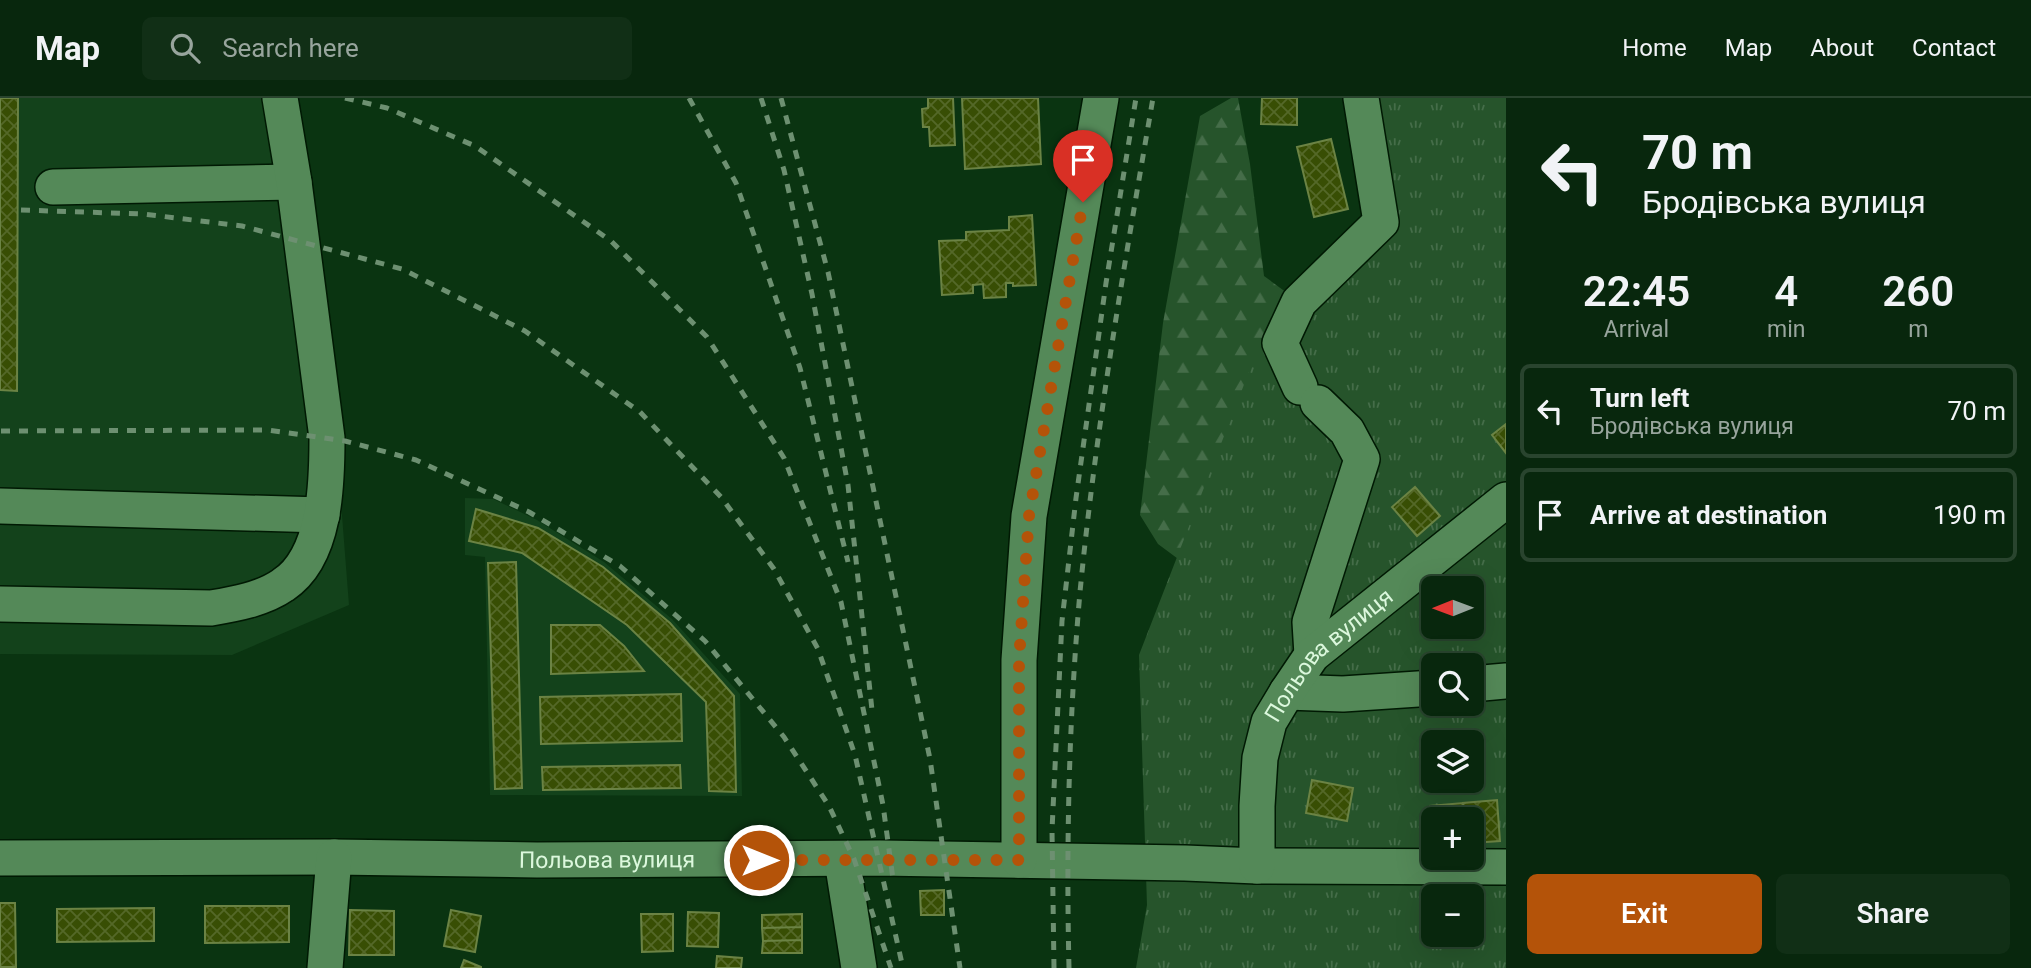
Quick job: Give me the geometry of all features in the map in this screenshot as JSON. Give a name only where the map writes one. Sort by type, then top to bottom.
[{"type":"street","points":[[0,604],[211,608],[234,604],[284,585],[299,569],[313,546],[322,515],[327,480],[327,438],[294,182],[280,98]]},
{"type":"street","points":[[1019,860],[1019,660],[1029,516],[1101,98]]},
{"type":"street","points":[[1312,655],[1310,622],[1362,459],[1347,431],[1309,395],[1280,344],[1299,302],[1381,222],[1361,98]]},
{"type":"street","points":[[53,187],[294,182]]},
{"type":"street","name":"Польова вулиця","points":[[1257,866],[1260,758],[1269,722],[1312,655],[1506,500]]},
{"type":"street","points":[[0,506],[322,515]]},
{"type":"street","points":[[1484,683],[1506,681]]},
{"type":"street","points":[[1287,692],[1343,694],[1421,689]]},
{"type":"street","points":[[325,968],[334,857]]},
{"type":"street","name":"Польова вулиця","points":[[0,858],[1019,860],[1257,866],[1506,867]]},
{"type":"street","points":[[842,860],[859,968]]},
{"type":"shaded area","points":[[0,98],[292,98],[323,272],[349,605],[232,655],[0,654]]},
{"type":"shaded area","points":[[465,498],[493,499],[537,520],[604,562],[672,619],[740,694],[742,796],[490,795],[485,557],[465,555]]},
{"type":"green space","points":[[1231,98],[1238,98],[1250,164],[1264,276],[1324,320],[1216,587],[1158,544],[1140,515],[1163,323],[1200,116]]},
{"type":"green space","points":[[1354,98],[1506,98],[1506,968],[1136,968],[1147,905],[1139,655],[1259,346],[1384,211]]},
{"type":"building","points":[[0,98],[18,98],[17,391],[0,390]]},
{"type":"building","points":[[928,98],[953,98],[955,145],[930,146],[929,127],[923,127],[922,109],[928,108]]},
{"type":"building","points":[[962,98],[1038,98],[1041,164],[965,169]]},
{"type":"building","points":[[1262,98],[1297,98],[1297,125],[1261,124]]},
{"type":"building","points":[[1331,139],[1348,209],[1314,217],[1297,147]]},
{"type":"building","points":[[1032,215],[1036,285],[1013,286],[1013,283],[1006,283],[1006,297],[984,298],[983,284],[973,285],[973,293],[942,295],[939,241],[966,240],[966,232],[1009,230],[1009,217]]},
{"type":"building","points":[[1506,424],[1506,453],[1492,435]]},
{"type":"building","points":[[1415,487],[1440,516],[1417,536],[1392,507]]},
{"type":"building","points":[[476,509],[538,528],[603,567],[670,623],[734,696],[736,792],[709,791],[706,702],[627,625],[522,553],[469,541]]},
{"type":"building","points":[[516,562],[522,788],[495,789],[488,563]]},
{"type":"building","points":[[551,625],[600,625],[624,646],[644,671],[551,674]]},
{"type":"building","points":[[681,694],[682,741],[541,744],[540,697]]},
{"type":"building","points":[[680,765],[681,788],[543,790],[542,767]]},
{"type":"building","points":[[1312,780],[1353,788],[1347,821],[1306,813]]},
{"type":"building","points":[[1497,800],[1500,841],[1484,842],[1484,807],[1463,807],[1463,803]]},
{"type":"building","points":[[1463,803],[1463,807],[1430,807]]},
{"type":"building","points":[[944,890],[944,915],[921,915],[920,891]]},
{"type":"building","points":[[0,903],[15,903],[16,967],[0,967]]},
{"type":"building","points":[[205,906],[289,906],[289,942],[205,943]]},
{"type":"building","points":[[154,908],[154,941],[57,942],[57,909]]},
{"type":"building","points":[[350,910],[394,911],[394,955],[349,955]]},
{"type":"building","points":[[451,910],[481,916],[475,952],[444,946]]},
{"type":"building","points":[[688,912],[719,913],[718,947],[687,946]]},
{"type":"building","points":[[641,914],[673,914],[673,951],[642,952]]},
{"type":"building","points":[[802,914],[802,927],[762,928],[762,915]]},
{"type":"building","points":[[802,927],[802,940],[763,941],[762,928]]},
{"type":"building","points":[[802,940],[802,953],[762,953],[763,941]]},
{"type":"building","points":[[717,956],[742,958],[741,968],[716,968]]},
{"type":"building","points":[[464,960],[481,967],[481,968],[461,968]]},
{"type":"railway","points":[[345,98],[387,108],[475,146],[611,241],[707,337],[784,458],[841,602],[883,805],[893,879]]},
{"type":"railway","points":[[689,98],[736,183],[800,368],[848,562]]},
{"type":"railway","points":[[761,98],[784,170],[812,294],[848,485],[872,710]]},
{"type":"railway","points":[[781,98],[828,272],[930,759],[960,968]]},
{"type":"railway","points":[[1054,968],[1052,830],[1062,621],[1106,283],[1136,98]]},
{"type":"railway","points":[[1069,968],[1069,780],[1080,592],[1103,406],[1153,98]]},
{"type":"railway","points":[[21,210],[143,214],[242,226],[402,269],[525,331],[640,412],[721,497],[774,569],[818,649],[855,755],[903,968]]},
{"type":"railway","points":[[1,431],[268,430],[345,441],[416,460],[529,512],[620,566],[705,641],[784,737],[829,806],[854,859],[891,968]]},
{"type":"route","points":[[759,860],[1019,860],[1019,660],[1029,516],[1083,202]]}]
